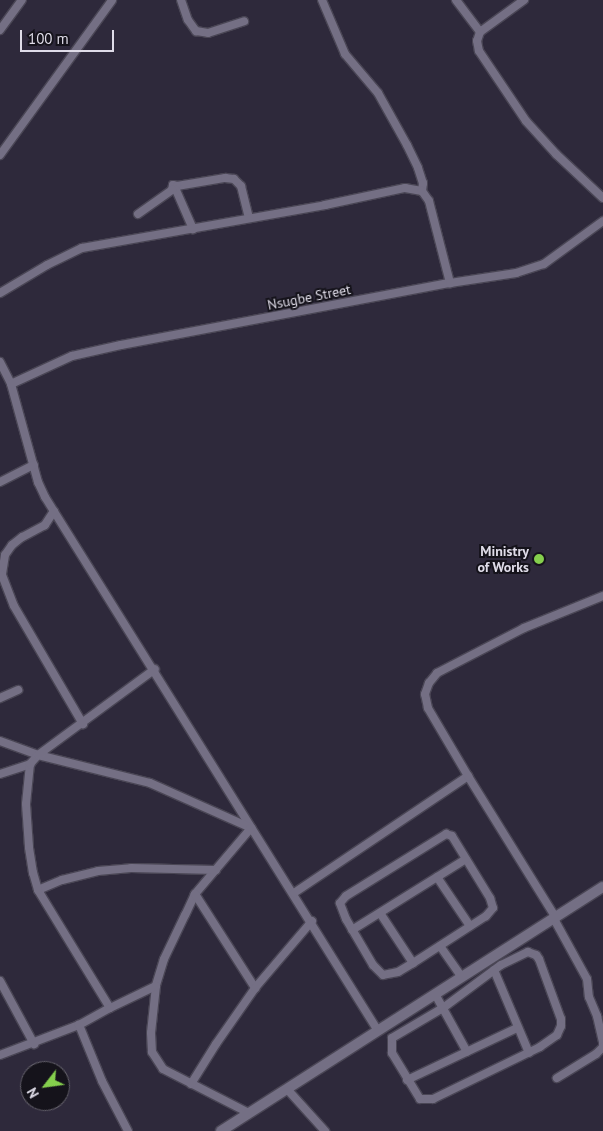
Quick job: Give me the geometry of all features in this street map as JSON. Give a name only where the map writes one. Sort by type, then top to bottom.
[{"type":"street","points":[[0,30],[22,0]]},
{"type":"street","points":[[0,154],[112,0]]},
{"type":"street","points":[[181,0],[188,20],[196,31],[208,33],[244,21]]},
{"type":"street","points":[[322,0],[345,54],[378,93],[418,168],[423,183],[422,191],[429,201],[450,283]]},
{"type":"street","points":[[456,0],[480,32]]},
{"type":"street","points":[[524,0],[480,32],[476,41],[479,51],[516,110],[556,154],[603,198]]},
{"type":"street","points":[[138,214],[175,189],[225,178],[234,179],[241,186],[249,218]]},
{"type":"street","points":[[0,293],[47,265],[82,248],[193,229],[405,188],[422,191]]},
{"type":"street","points":[[175,189],[193,229]]},
{"type":"street","name":"Nsugbe Street","points":[[12,384],[72,356],[450,283],[516,273],[544,264],[603,221]]},
{"type":"street","points":[[0,362],[12,384],[38,482],[54,511],[155,669],[251,828],[294,893],[378,1031]]},
{"type":"street","points":[[0,482],[34,465]]},
{"type":"street","points":[[54,511],[45,525],[22,537],[12,546],[5,555],[2,575],[14,606],[83,724]]},
{"type":"street","points":[[557,1078],[596,1054],[603,1047],[597,1016],[589,997],[587,979],[555,918],[428,708],[425,694],[429,683],[438,674],[524,628],[603,596]]},
{"type":"street","points":[[0,774],[30,764],[38,755],[83,724],[155,669]]},
{"type":"street","points":[[0,698],[18,690]]},
{"type":"street","points":[[0,741],[38,755],[150,784],[251,828]]},
{"type":"street","points":[[30,764],[26,804],[29,847],[38,890],[110,1008]]},
{"type":"street","points":[[294,893],[468,776]]},
{"type":"street","points":[[249,1113],[163,1069],[152,1052],[151,1033],[156,986],[164,959],[195,894],[251,828]]},
{"type":"street","points":[[449,834],[466,859],[490,898],[493,908],[486,916],[413,963],[398,972],[383,975],[373,965],[340,908],[342,899],[436,838],[449,834]]},
{"type":"street","points":[[352,930],[466,859]]},
{"type":"street","points":[[38,890],[62,880],[98,871],[131,868],[216,870]]},
{"type":"street","points":[[437,877],[470,926]]},
{"type":"street","points":[[221,1131],[603,887]]},
{"type":"street","points":[[195,894],[255,988]]},
{"type":"street","points":[[380,913],[413,963]]},
{"type":"street","points":[[191,1084],[255,988],[312,922]]},
{"type":"street","points":[[440,946],[462,977]]},
{"type":"street","points":[[528,952],[536,955],[562,1026],[558,1035],[529,1053],[433,1099],[420,1099],[392,1053],[392,1038],[443,1008],[494,970],[516,956],[528,952]]},
{"type":"street","points":[[494,970],[529,1053]]},
{"type":"street","points":[[0,981],[34,1044]]},
{"type":"street","points":[[2,1052],[34,1044],[79,1025],[156,986]]},
{"type":"street","points":[[435,994],[468,1052]]},
{"type":"street","points":[[79,1025],[102,1081],[128,1131]]},
{"type":"street","points":[[407,1080],[517,1028]]},
{"type":"street","points":[[287,1089],[325,1131]]},
{"type":"place","name":"Ministry of Works","points":[[539,559]]}]
